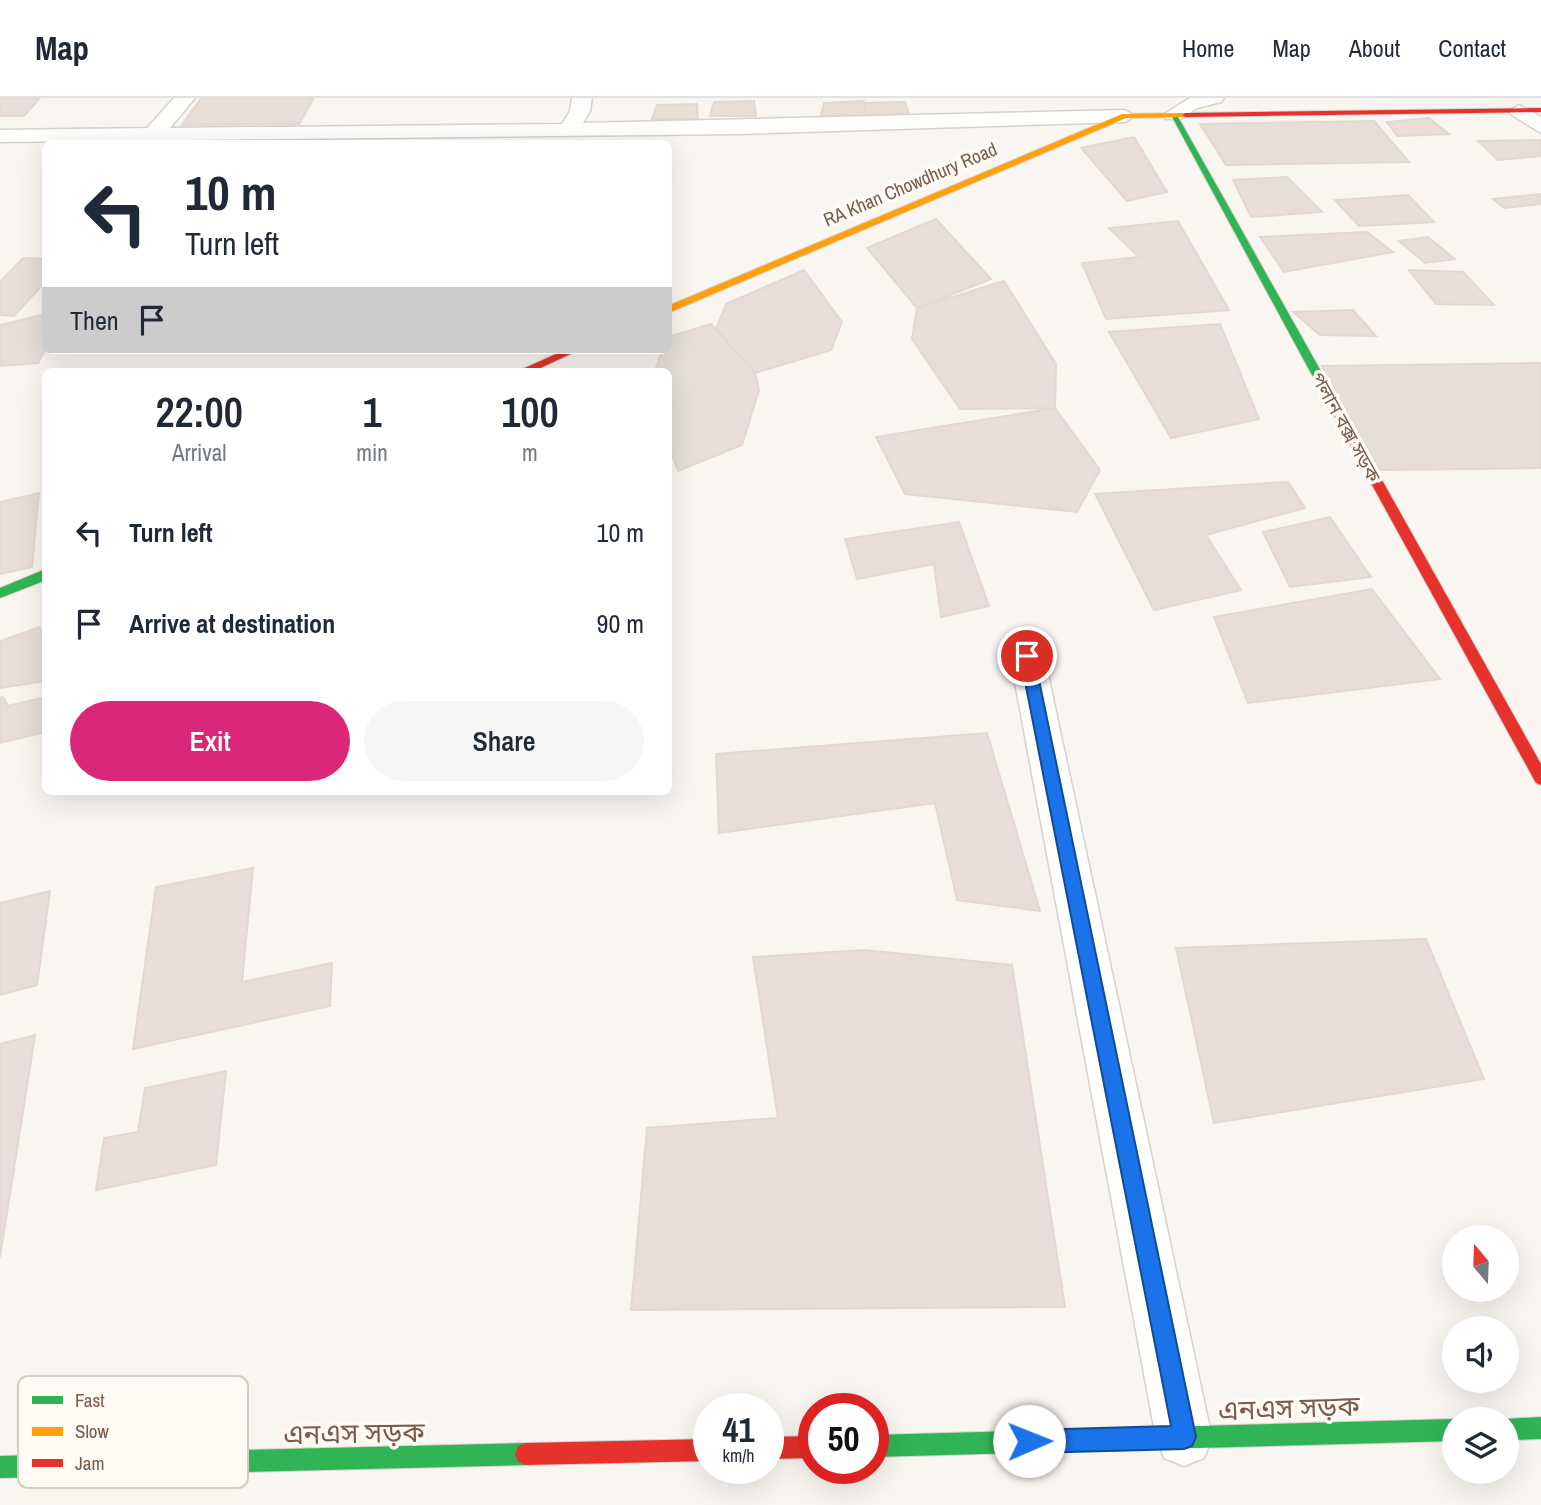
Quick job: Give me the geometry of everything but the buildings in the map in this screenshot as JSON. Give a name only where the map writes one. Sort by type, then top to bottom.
[{"type":"street","points":[[153,134],[185,98]]},
{"type":"street","points":[[569,130],[580,111],[582,98]]},
{"type":"street","points":[[1106,98],[1125,116]]},
{"type":"street","points":[[1172,115],[1190,104],[1214,98]]},
{"type":"street","name":"RA Khan Chowdhury Road","points":[[672,308],[1125,116],[1541,110]]},
{"type":"street","points":[[1519,111],[1541,128]]},
{"type":"street","name":"পলান বক্স সড়ক","points":[[1172,115],[1541,778]]},
{"type":"street","points":[[0,136],[569,130],[1125,116]]},
{"type":"street","points":[[531,368],[564,354]]},
{"type":"street","points":[[0,593],[42,576]]},
{"type":"street","points":[[1027,656],[1184,1437]]},
{"type":"street","points":[[1519,1429],[1541,1428]]},
{"type":"street","name":"এনএস সড়ক","points":[[889,1446],[1442,1430]]},
{"type":"street","name":"এনএস সড়ক","points":[[248,1461],[693,1450]]},
{"type":"street","name":"এনএস সড়ক","points":[[0,1467],[18,1467]]},
{"type":"traffic: fast","points":[[1173,115],[1344,423]]},
{"type":"traffic: fast","points":[[0,593],[42,576]]},
{"type":"traffic: fast","points":[[1519,1429],[1541,1428]]},
{"type":"traffic: fast","points":[[889,1446],[1442,1430]]},
{"type":"traffic: fast","points":[[248,1461],[526,1454]]},
{"type":"traffic: fast","points":[[0,1467],[18,1467]]},
{"type":"traffic: slow","points":[[672,308],[1125,116],[1186,115]]},
{"type":"traffic: jam","points":[[1186,115],[1541,110]]},
{"type":"traffic: jam","points":[[531,368],[564,354]]},
{"type":"traffic: jam","points":[[1344,423],[1541,778]]},
{"type":"traffic: jam","points":[[784,1448],[798,1447]]},
{"type":"traffic: jam","points":[[526,1454],[693,1450]]},
{"type":"route","points":[[1027,656],[1184,1437],[1029,1441]]}]
